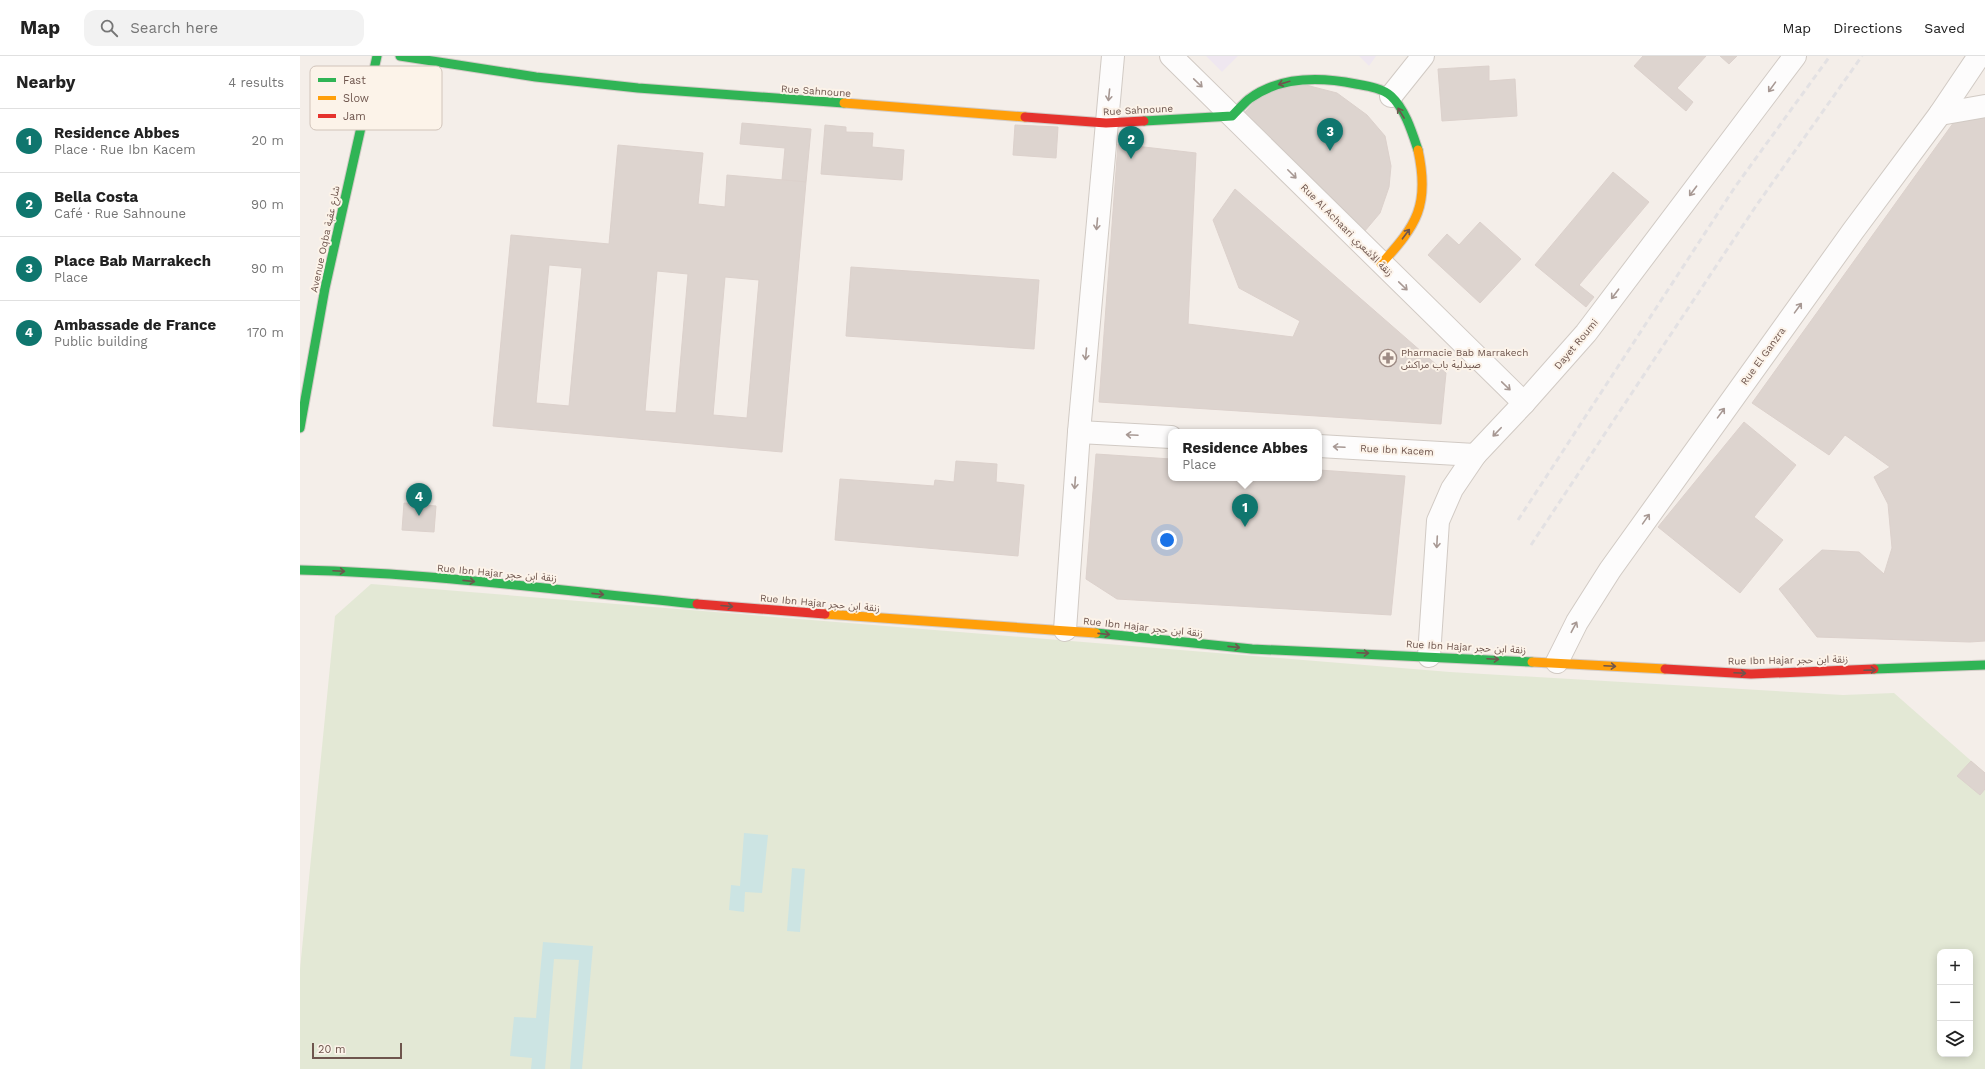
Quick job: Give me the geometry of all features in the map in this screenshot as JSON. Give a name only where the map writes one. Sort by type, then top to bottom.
[{"type":"street","name":"Avenue Oqba شارع عقبة","points":[[375,66],[377,56]]},
{"type":"street","name":"Rue Sahnoune","points":[[400,56],[536,77],[638,88],[1106,124],[1232,116]]},
{"type":"street","points":[[1066,630],[1079,432],[1113,56]]},
{"type":"street","name":"Rue Al Achaari زنقة الأشعري","points":[[1170,56],[1524,404]]},
{"type":"street","points":[[1391,96],[1423,56]]},
{"type":"street","name":"Dayet Roumi","points":[[1428,656],[1438,521],[1452,489],[1475,454],[1524,404],[1586,333],[1795,56]]},
{"type":"street","name":"Rue El Ganzra","points":[[1557,662],[1577,622],[1637,531],[1848,237],[1940,114],[1979,56]]},
{"type":"street","points":[[1232,116],[1251,98],[1270,87],[1294,80],[1318,79],[1342,81],[1369,87],[1391,96],[1410,127],[1420,154],[1424,180],[1421,203],[1409,231],[1381,264]]},
{"type":"street","points":[[1940,114],[1985,106]]},
{"type":"street","name":"Avenue Oqba شارع عقبة","points":[[300,428],[305,394],[339,221],[360,130]]},
{"type":"street","points":[[1079,432],[1168,438]]},
{"type":"street","name":"Rue Ibn Kacem","points":[[1322,446],[1475,454]]},
{"type":"street","name":"Rue Ibn Hajar زنقة ابن حجر","points":[[300,570],[345,571],[462,580],[697,604],[871,618],[1066,630],[1252,649],[1557,662],[1752,674],[1985,665]]},
{"type":"shaded area","points":[[1206,56],[1238,56],[1222,72]]},
{"type":"shaded area","points":[[1359,56],[1376,56],[1369,66]]},
{"type":"green space","points":[[371,584],[1450,672],[1843,695],[1894,693],[1985,773],[1985,1069],[300,1069],[300,969],[335,616]]},
{"type":"water","points":[[744,833],[768,835],[762,893],[745,892],[744,912],[729,910],[731,885],[740,886]]},
{"type":"water","points":[[792,868],[805,869],[800,932],[787,931]]},
{"type":"water","points":[[543,942],[593,946],[582,1069],[570,1069],[579,960],[554,959],[545,1069],[531,1069],[532,1058],[510,1056],[514,1017],[536,1018]]},
{"type":"building","points":[[1643,56],[1706,56],[1677,88],[1693,102],[1686,111],[1634,66]]},
{"type":"building","points":[[1720,56],[1737,56],[1729,64]]},
{"type":"building","points":[[1489,66],[1489,81],[1515,79],[1517,116],[1442,121],[1438,69]]},
{"type":"building","points":[[1298,83],[1337,93],[1367,115],[1385,136],[1391,166],[1389,187],[1380,213],[1364,232],[1238,120],[1263,92]]},
{"type":"building","points":[[1985,110],[1985,641],[1970,642],[1817,637],[1779,589],[1822,550],[1859,552],[1884,574],[1892,548],[1888,504],[1874,477],[1890,467],[1845,435],[1829,455],[1752,403],[1959,115]]},
{"type":"building","points":[[742,123],[811,129],[806,182],[782,180],[785,148],[740,144]]},
{"type":"building","points":[[825,125],[846,127],[846,132],[873,133],[872,147],[904,150],[902,180],[821,174]]},
{"type":"building","points":[[1015,125],[1058,127],[1056,158],[1013,155]]},
{"type":"building","points":[[1118,144],[1196,153],[1188,324],[1293,337],[1300,321],[1239,288],[1213,220],[1235,189],[1446,373],[1441,424],[1099,402]]},
{"type":"building","points":[[618,145],[703,153],[698,204],[725,207],[727,175],[806,182],[782,452],[493,426],[511,235],[609,244]],"holes":[[[549,265],[582,268],[569,406],[536,403]],[[657,271],[688,274],[676,413],[645,411]],[[725,277],[759,280],[747,418],[713,415]]]},
{"type":"building","points":[[1613,172],[1649,202],[1579,285],[1594,297],[1586,307],[1535,265]]},
{"type":"building","points":[[1480,222],[1521,259],[1480,303],[1428,255],[1447,234],[1459,245]]},
{"type":"building","points":[[851,267],[1039,280],[1034,349],[846,336]]},
{"type":"building","points":[[1744,422],[1796,465],[1754,517],[1783,540],[1740,593],[1658,527]]},
{"type":"building","points":[[1096,454],[1168,459],[1168,481],[1322,481],[1322,470],[1405,476],[1391,615],[1117,599],[1086,579]]},
{"type":"building","points":[[956,461],[997,464],[996,482],[1024,485],[1018,556],[835,540],[840,479],[934,486],[935,480],[954,482]]},
{"type":"building","points":[[404,503],[436,506],[434,532],[402,530]]},
{"type":"building","points":[[1971,761],[1985,773],[1985,789],[1980,795],[1957,776]]},
{"type":"railway","points":[[1518,520],[1735,187],[1830,56]]},
{"type":"railway","points":[[1531,545],[1756,206],[1862,56]]},
{"type":"traffic: fast","points":[[375,66],[377,56]]},
{"type":"traffic: fast","points":[[400,56],[536,77],[638,88],[844,103]]},
{"type":"traffic: fast","points":[[1144,121],[1232,116],[1249,99],[1261,91],[1274,86],[1301,80],[1329,80],[1374,88],[1391,96],[1404,114],[1411,128],[1418,150]]},
{"type":"traffic: fast","points":[[300,428],[325,288],[360,130]]},
{"type":"traffic: fast","points":[[300,570],[449,579],[697,604]]},
{"type":"traffic: fast","points":[[1096,633],[1252,649],[1532,662]]},
{"type":"traffic: fast","points":[[1874,669],[1985,665]]},
{"type":"traffic: slow","points":[[844,103],[1025,117]]},
{"type":"traffic: slow","points":[[1381,264],[1404,237],[1418,213],[1422,186],[1418,150]]},
{"type":"traffic: slow","points":[[825,614],[1096,633]]},
{"type":"traffic: slow","points":[[1532,662],[1665,669]]},
{"type":"traffic: jam","points":[[1025,117],[1106,123],[1144,121]]},
{"type":"traffic: jam","points":[[697,604],[825,614]]},
{"type":"traffic: jam","points":[[1665,669],[1751,674],[1874,669]]},
{"type":"place","name":"Place Bab Marrakech","points":[[1330,151]]},
{"type":"place","name":"Bella Costa","points":[[1131,159]]},
{"type":"place","name":"Pharmacie Bab Marrakech صيدلية باب مراكش","points":[[1388,358]]},
{"type":"place","name":"Ambassade de France","points":[[419,516]]},
{"type":"place","name":"Residence Abbes","points":[[1245,527]]}]
